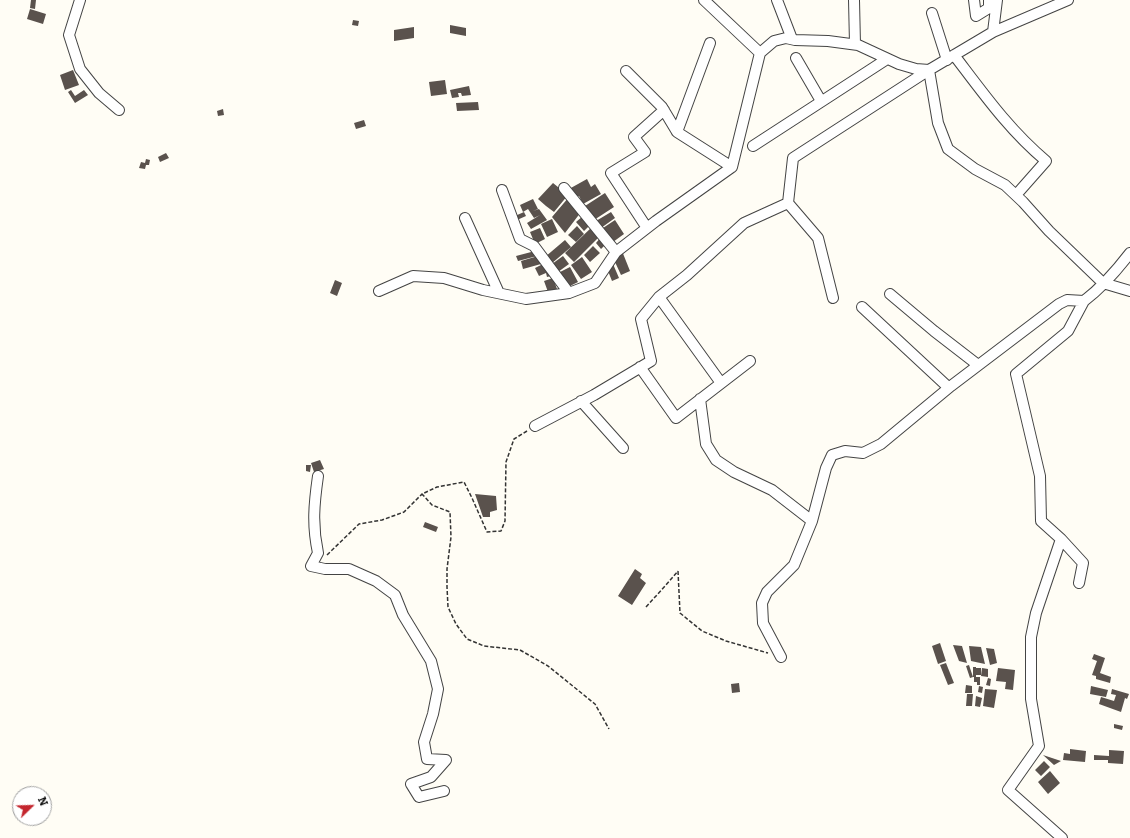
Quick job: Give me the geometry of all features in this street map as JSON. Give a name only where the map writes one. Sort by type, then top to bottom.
[{"type":"street","points":[[80,0],[69,35],[80,70],[99,93],[119,110]]},
{"type":"street","points":[[704,0],[760,53]]},
{"type":"street","points":[[777,0],[792,39]]},
{"type":"street","points":[[854,0],[855,44]]},
{"type":"street","points":[[974,0],[976,16],[989,8],[989,0]]},
{"type":"street","points":[[993,32],[997,0]]},
{"type":"street","points":[[833,298],[818,238],[788,203],[793,158],[929,70],[993,32],[1068,0]]},
{"type":"street","points":[[932,13],[951,57],[996,111],[1027,145],[1046,160],[1016,195]]},
{"type":"street","points":[[379,291],[413,276],[444,278],[483,290],[526,299],[569,293],[595,283],[616,252],[732,167],[760,53],[774,41],[786,38],[855,44],[887,59],[916,69],[929,70]]},
{"type":"street","points":[[677,132],[710,43]]},
{"type":"street","points":[[796,58],[821,101]]},
{"type":"street","points":[[752,146],[887,59]]},
{"type":"street","points":[[929,70],[938,123],[948,149],[975,169],[1005,185],[1049,231],[1103,283],[1130,291]]},
{"type":"street","points":[[626,71],[664,110],[677,132],[732,167]]},
{"type":"street","points":[[647,228],[611,173],[645,152],[634,137],[664,110]]},
{"type":"street","points":[[564,188],[616,252]]},
{"type":"street","points":[[502,190],[520,239],[534,246],[569,293]]},
{"type":"street","points":[[535,426],[651,361],[642,319],[659,297],[687,275],[744,223],[788,203]]},
{"type":"street","points":[[465,218],[499,293]]},
{"type":"street","points":[[1079,583],[1083,563],[1061,539],[1041,521],[1040,476],[1016,374],[1068,331],[1084,301],[1122,264],[1130,253]]},
{"type":"street","points":[[890,294],[978,365]]},
{"type":"street","points":[[659,297],[721,384]]},
{"type":"street","points":[[781,657],[763,623],[762,603],[767,592],[794,565],[812,521],[826,468],[832,455],[845,451],[863,453],[881,444],[948,388],[1059,304],[1067,300],[1084,301]]},
{"type":"street","points":[[862,307],[948,388]]},
{"type":"street","points":[[640,367],[676,418],[750,361]]},
{"type":"street","points":[[700,399],[706,444],[716,460],[734,472],[772,490],[812,521]]},
{"type":"street","points":[[581,401],[623,448]]},
{"type":"street","points":[[318,476],[314,503],[314,533],[318,553],[311,566],[325,569],[349,569],[376,581],[395,595],[403,615],[431,661],[438,689],[433,714],[424,742],[427,759],[446,760],[431,777],[411,784],[419,797],[444,790]]},
{"type":"street","points":[[1061,539],[1036,613],[1031,637],[1031,699],[1039,746],[1008,790],[1062,838]]},
{"type":"path","points":[[314,567],[359,524],[382,520],[404,512],[422,494],[437,487],[464,482],[487,532],[501,531],[505,521],[506,462],[514,439],[535,426]]},
{"type":"path","points":[[422,494],[432,505],[450,512],[451,537],[447,569],[448,607],[456,624],[467,639],[484,646],[520,650],[548,666],[595,704],[609,729]]},
{"type":"path","points":[[646,607],[678,571],[680,613],[702,631],[726,641],[781,657]]},
{"type":"building","points":[[31,0],[36,0],[35,9],[30,8]]},
{"type":"building","points":[[30,9],[46,14],[43,24],[27,19]]},
{"type":"building","points":[[353,20],[359,21],[358,26],[352,25]]},
{"type":"building","points":[[450,25],[466,28],[466,36],[450,33]]},
{"type":"building","points":[[414,27],[414,38],[394,41],[394,30]]},
{"type":"building","points":[[73,70],[79,85],[65,90],[60,75]]},
{"type":"building","points":[[445,80],[447,94],[431,96],[429,82]]},
{"type":"building","points":[[469,86],[471,95],[462,96],[461,93],[458,93],[459,97],[452,98],[450,90]]},
{"type":"building","points":[[71,90],[75,96],[84,90],[88,95],[75,103],[68,92]]},
{"type":"building","points":[[478,102],[479,110],[457,111],[456,103]]},
{"type":"building","points":[[223,109],[224,115],[218,116],[217,111]]},
{"type":"building","points":[[364,120],[366,126],[356,129],[354,123]]},
{"type":"building","points":[[166,153],[169,158],[160,162],[158,157]]},
{"type":"building","points":[[146,159],[150,160],[149,165],[146,165],[145,169],[139,168],[141,162],[145,163]]},
{"type":"building","points":[[587,179],[591,187],[595,184],[601,194],[583,204],[579,196],[574,198],[569,189]]},
{"type":"building","points":[[553,183],[568,195],[554,212],[538,199]]},
{"type":"building","points":[[605,193],[614,207],[594,220],[585,206]]},
{"type":"building","points":[[569,197],[581,212],[565,233],[552,217]]},
{"type":"building","points":[[533,199],[538,209],[533,211],[539,209],[547,220],[531,229],[527,223],[540,215],[534,218],[528,209],[523,212],[520,205]]},
{"type":"building","points":[[524,212],[526,216],[517,220],[515,216]]},
{"type":"building","points":[[611,212],[615,218],[601,228],[596,221]]},
{"type":"building","points":[[583,216],[591,224],[584,231],[576,222]]},
{"type":"building","points":[[552,219],[558,232],[547,237],[541,224]]},
{"type":"building","points":[[615,220],[624,234],[613,242],[603,228]]},
{"type":"building","points":[[577,226],[584,234],[576,242],[568,235]]},
{"type":"building","points":[[593,226],[601,235],[574,262],[565,253]]},
{"type":"building","points":[[540,228],[545,239],[535,244],[530,232]]},
{"type":"building","points":[[601,237],[607,243],[601,249],[596,243]]},
{"type":"building","points":[[565,240],[571,247],[551,264],[545,257]]},
{"type":"building","points":[[593,246],[600,253],[590,262],[584,255]]},
{"type":"building","points":[[535,251],[537,256],[518,261],[516,256]]},
{"type":"building","points":[[622,251],[630,271],[621,275],[615,262]]},
{"type":"building","points":[[538,256],[541,264],[523,269],[521,261]]},
{"type":"building","points":[[563,256],[569,264],[558,272],[552,264]]},
{"type":"building","points":[[582,257],[592,272],[581,279],[571,265]]},
{"type":"building","points":[[545,263],[551,276],[547,277],[546,273],[539,276],[535,268]]},
{"type":"building","points":[[613,264],[619,278],[612,281],[608,271]]},
{"type":"building","points":[[570,267],[578,282],[568,287],[560,272]]},
{"type":"building","points":[[553,278],[557,289],[548,292],[544,281]]},
{"type":"building","points":[[335,280],[342,283],[337,296],[330,293]]},
{"type":"building","points":[[320,460],[324,469],[314,472],[311,463]]},
{"type":"building","points":[[306,465],[311,465],[310,472],[306,471]]},
{"type":"building","points":[[475,494],[496,496],[497,510],[490,512],[490,517],[483,517]]},
{"type":"building","points":[[425,522],[438,527],[436,532],[423,527]]},
{"type":"building","points":[[635,569],[642,574],[640,578],[646,583],[632,605],[618,596]]},
{"type":"building","points":[[940,643],[946,661],[938,664],[932,646]]},
{"type":"building","points":[[953,645],[962,646],[967,663],[959,661]]},
{"type":"building","points":[[969,646],[981,647],[985,664],[971,661]]},
{"type":"building","points":[[986,648],[994,649],[997,663],[990,665]]},
{"type":"building","points":[[1094,654],[1105,658],[1100,673],[1111,677],[1110,683],[1096,679],[1096,676],[1092,675],[1097,661],[1092,659]]},
{"type":"building","points":[[946,663],[954,683],[948,685],[940,665]]},
{"type":"building","points":[[969,665],[973,677],[970,678],[966,666]]},
{"type":"building","points":[[973,667],[981,668],[981,675],[976,675],[976,677],[973,677]]},
{"type":"building","points":[[982,668],[988,669],[988,677],[981,676]]},
{"type":"building","points":[[998,668],[1015,670],[1013,690],[1005,689],[1006,682],[996,681]]},
{"type":"building","points":[[974,677],[980,677],[980,685],[977,685],[977,682],[974,682]]},
{"type":"building","points":[[988,678],[991,679],[990,686],[986,685]]},
{"type":"building","points":[[739,683],[740,692],[732,693],[731,684]]},
{"type":"building","points":[[966,685],[972,686],[972,693],[965,693]]},
{"type":"building","points":[[979,686],[983,687],[982,693],[978,692]]},
{"type":"building","points":[[1091,686],[1108,690],[1106,697],[1090,694]]},
{"type":"building","points":[[985,689],[997,690],[994,708],[983,706]]},
{"type":"building","points":[[1112,689],[1129,694],[1127,699],[1125,698],[1121,712],[1099,704],[1101,697],[1114,701],[1116,695],[1111,694]]},
{"type":"building","points":[[967,694],[973,694],[972,706],[966,706]]},
{"type":"building","points":[[976,696],[982,698],[980,707],[975,706]]},
{"type":"building","points":[[1114,724],[1123,726],[1122,730],[1114,728]]},
{"type":"building","points":[[1070,749],[1086,751],[1085,762],[1063,760],[1064,753],[1070,754]]},
{"type":"building","points":[[1109,750],[1124,751],[1123,764],[1108,763],[1108,760],[1094,760],[1094,755],[1109,756]]},
{"type":"building","points":[[1043,755],[1061,761],[1054,765]]},
{"type":"building","points":[[1044,761],[1050,767],[1041,776],[1035,770]]},
{"type":"building","points":[[1050,771],[1060,783],[1048,794],[1038,782]]}]
